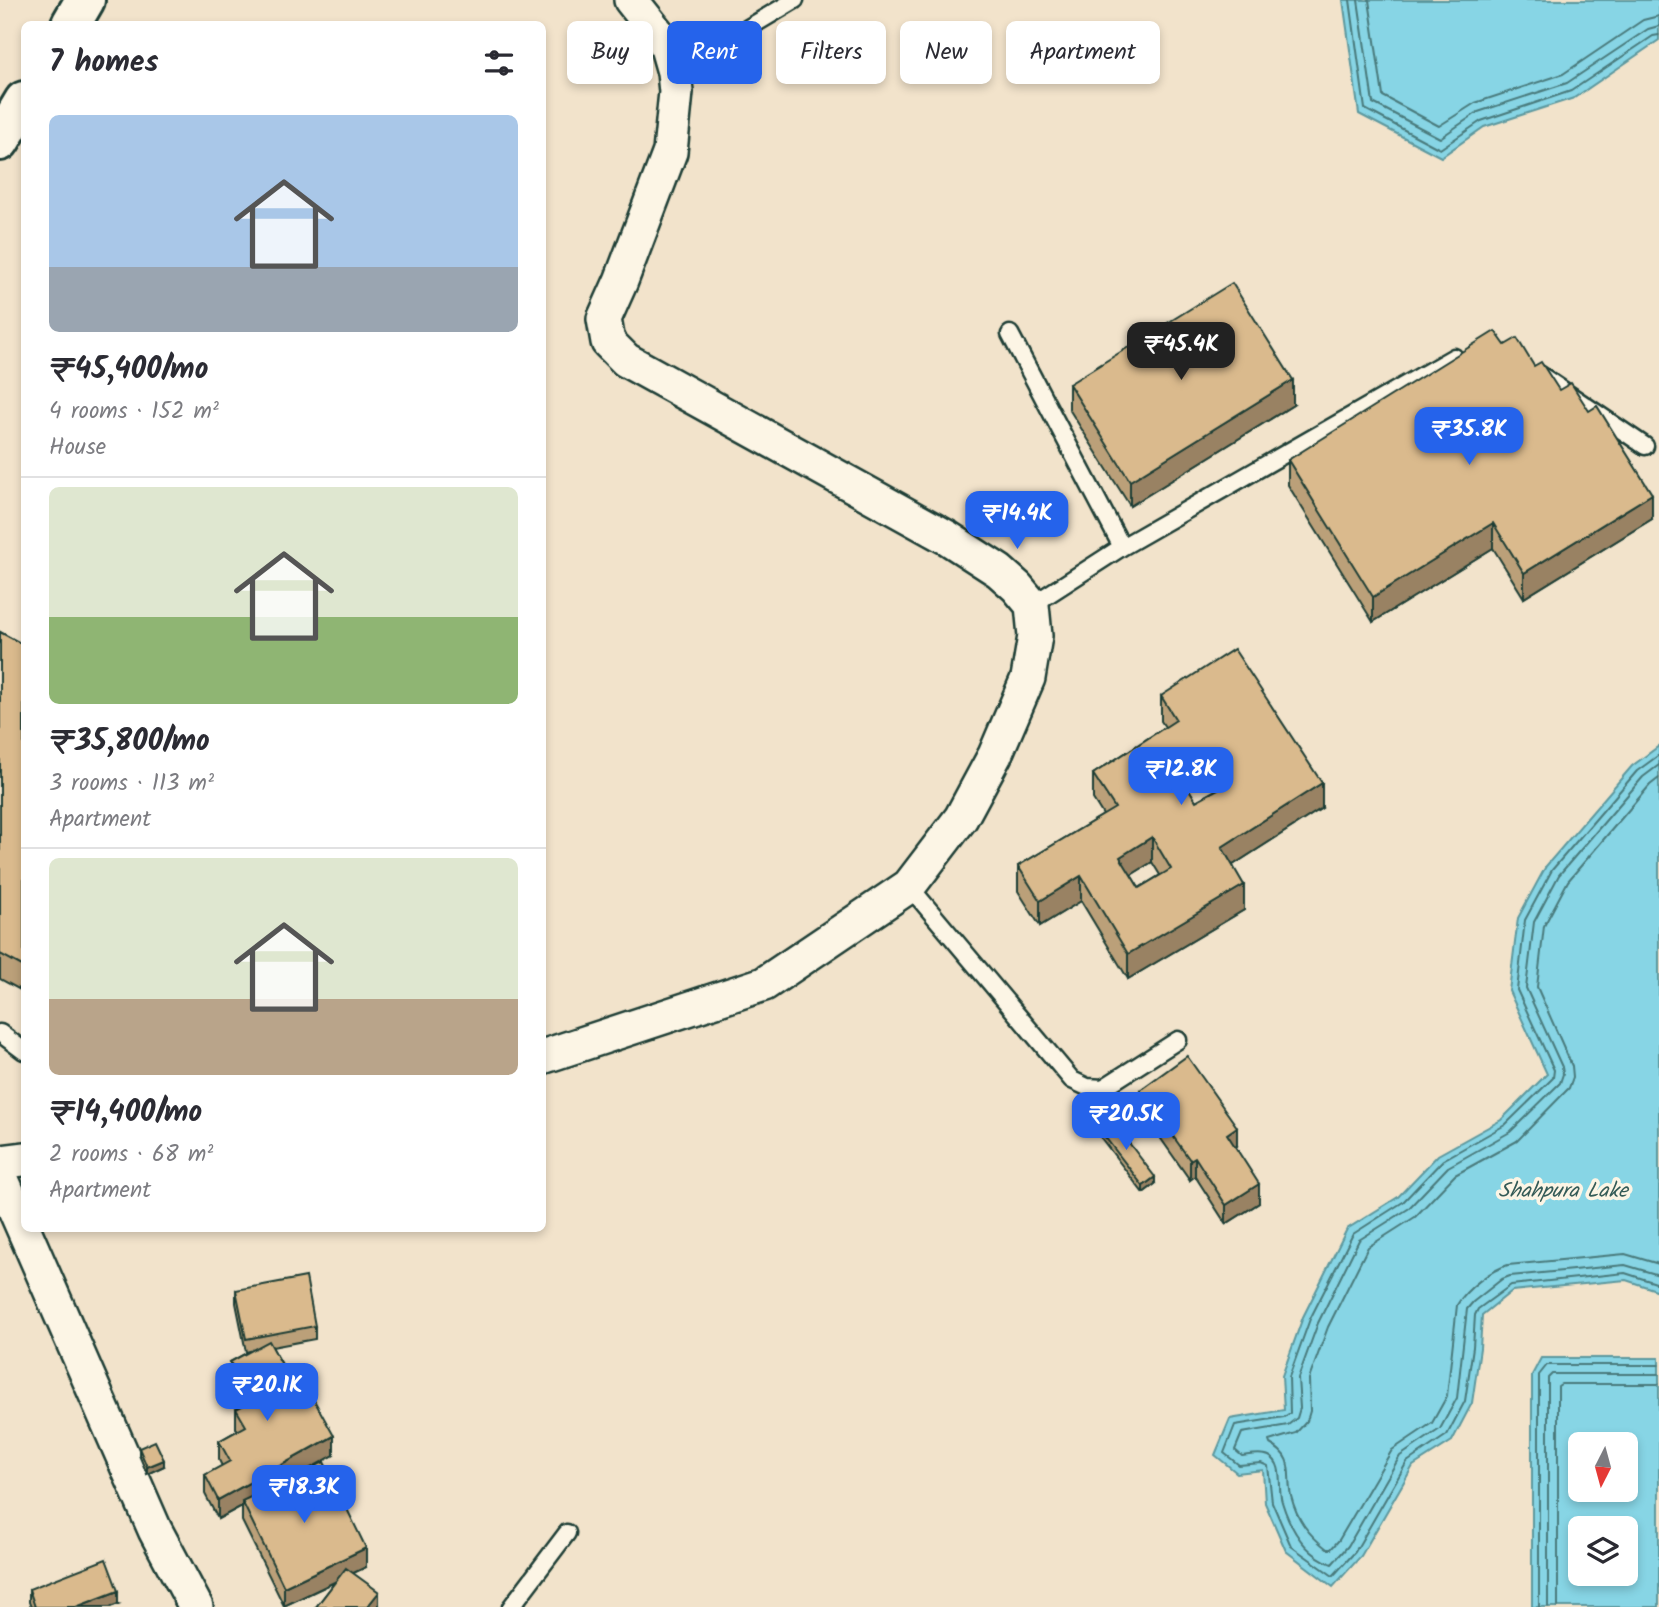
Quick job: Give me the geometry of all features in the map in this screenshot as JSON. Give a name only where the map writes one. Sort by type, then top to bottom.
[{"type":"street","points":[[73,21],[85,0]]},
{"type":"street","points":[[631,0],[667,48]]},
{"type":"street","points":[[546,1056],[764,984],[909,886],[961,818],[995,755],[1028,678],[1035,636],[1032,604],[999,571],[948,538],[626,360],[608,342],[604,318],[621,281],[670,152],[675,84]]},
{"type":"street","points":[[0,141],[21,106]]},
{"type":"street","points":[[0,1162],[21,1159]]},
{"type":"street","points":[[0,1175],[21,1223]]},
{"type":"street","points":[[25,1232],[190,1605]]},
{"type":"lane","points":[[760,21],[795,0]]},
{"type":"lane","points":[[1010,334],[1122,547]]},
{"type":"lane","points":[[1032,604],[1122,547],[1468,349]]},
{"type":"lane","points":[[1521,362],[1645,446]]},
{"type":"lane","points":[[909,886],[1072,1080],[1087,1087],[1103,1088],[1178,1040]]},
{"type":"lane","points":[[0,1033],[21,1049]]},
{"type":"lane","points":[[511,1607],[567,1533]]},
{"type":"water","points":[[1343,0],[1659,0],[1659,40],[1574,98],[1484,127],[1441,157],[1359,114]]},
{"type":"water","name":"Shahpura Lake","points":[[1659,746],[1659,1291],[1626,1280],[1512,1291],[1482,1315],[1472,1403],[1452,1441],[1413,1466],[1361,1556],[1333,1587],[1286,1551],[1265,1503],[1263,1470],[1237,1473],[1215,1455],[1230,1419],[1284,1410],[1282,1376],[1303,1317],[1347,1229],[1398,1197],[1438,1155],[1501,1120],[1547,1074],[1509,991],[1518,918],[1546,866],[1632,766]]},
{"type":"water","points":[[1541,1358],[1659,1358],[1659,1607],[1532,1607],[1532,1375]]},
{"type":"building","points":[[1232,283],[1293,380],[1130,481],[1069,384]]},
{"type":"building","points":[[1495,331],[1505,345],[1517,338],[1534,366],[1541,362],[1559,390],[1571,383],[1589,411],[1597,406],[1652,494],[1524,573],[1493,523],[1373,597],[1288,460]]},
{"type":"building","points":[[0,632],[21,643],[21,965],[0,954]]},
{"type":"building","points":[[1234,649],[1322,783],[1222,847],[1244,885],[1128,954],[1081,876],[1040,901],[1018,866],[1115,808],[1093,774],[1176,720],[1161,696]],"holes":[[[1210,751],[1229,783],[1196,801],[1177,769]],[[1152,837],[1171,869],[1139,888],[1120,857]]]},
{"type":"building","points":[[1187,1056],[1237,1127],[1227,1134],[1259,1184],[1226,1205],[1195,1157],[1190,1160],[1140,1090]]},
{"type":"building","points":[[1110,1118],[1155,1177],[1143,1186],[1098,1128]]},
{"type":"building","points":[[306,1277],[315,1326],[246,1339],[236,1290]]},
{"type":"building","points":[[269,1341],[299,1396],[309,1391],[334,1436],[218,1500],[205,1475],[230,1461],[219,1441],[246,1426],[236,1409],[252,1401],[230,1362]]},
{"type":"building","points":[[155,1441],[164,1460],[147,1467],[139,1448]]},
{"type":"building","points":[[324,1462],[366,1548],[284,1587],[242,1501]]},
{"type":"building","points":[[106,1559],[118,1591],[76,1607],[35,1607],[29,1589]]},
{"type":"building","points":[[346,1568],[379,1592],[367,1607],[316,1607]]}]
